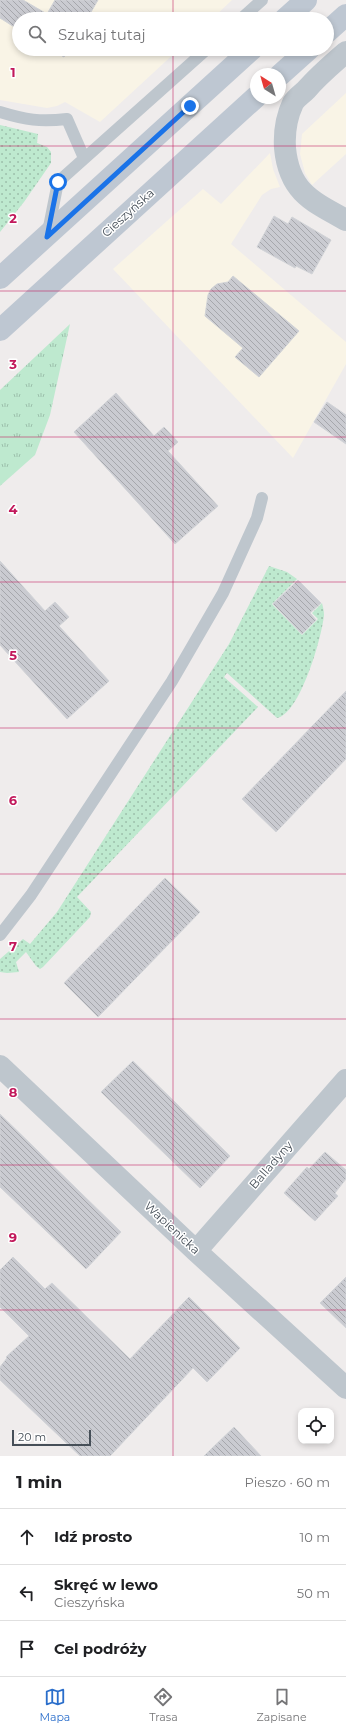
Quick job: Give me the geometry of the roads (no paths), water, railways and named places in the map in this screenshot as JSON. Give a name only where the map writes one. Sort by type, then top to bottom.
[{"type":"main road","points":[[293,12],[306,0]]},
{"type":"main road","points":[[334,26],[346,15]]},
{"type":"main road","points":[[0,278],[47,237],[244,56]]},
{"type":"main road","points":[[286,70],[301,56]]},
{"type":"main road","name":"Cieszyńska","points":[[0,330],[250,102]]},
{"type":"street","points":[[346,52],[318,77],[294,102],[285,124],[284,135],[286,165],[296,184],[315,203],[346,220]]},
{"type":"street","name":"Wapienicka","points":[[0,1066],[196,1251],[346,1388]]},
{"type":"street","name":"Balladyny","points":[[196,1251],[346,1080]]},
{"type":"lane","points":[[249,12],[262,0]]},
{"type":"lane","points":[[47,237],[58,182],[199,56]]},
{"type":"lane","points":[[0,112],[26,120],[47,122],[67,119],[84,158]]},
{"type":"lane","points":[[0,935],[35,889],[172,681],[223,593],[257,518],[262,498]]}]
